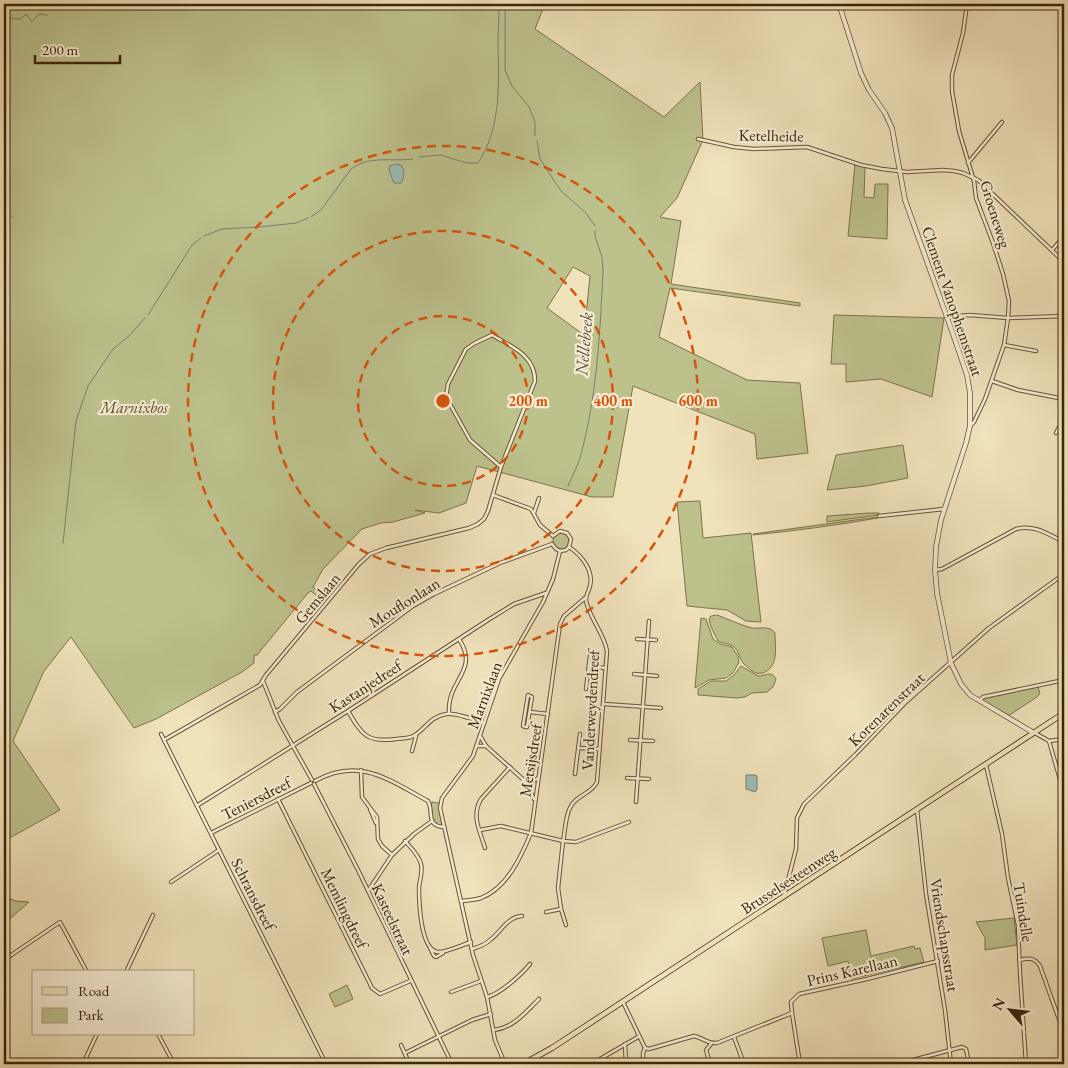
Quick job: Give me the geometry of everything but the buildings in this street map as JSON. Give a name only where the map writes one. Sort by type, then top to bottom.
[{"type":"main road","name":"Brusselsesteenweg","points":[[523,1064],[552,1048],[623,1002],[1064,713]]},
{"type":"street","name":"Clement Vanophemstraat","points":[[839,4],[861,74],[892,128],[907,207],[967,375],[970,393],[970,426],[944,509],[937,538],[935,570],[937,593],[950,663],[963,688],[978,701],[1034,733]]},
{"type":"street","name":"Groeneweg","points":[[967,4],[964,33],[951,84],[959,131],[978,206],[1003,274],[1009,301],[1004,345],[992,381],[974,422],[970,426]]},
{"type":"street","points":[[968,163],[1002,122]]},
{"type":"street","name":"Ketelheide","points":[[698,139],[734,147],[807,147],[861,165],[900,171],[954,171],[972,177]]},
{"type":"street","points":[[972,177],[1064,262]]},
{"type":"street","points":[[1052,250],[1060,241],[1064,240]]},
{"type":"street","points":[[946,317],[970,315],[1008,318],[1064,316]]},
{"type":"street","name":"Gemslaan","points":[[164,740],[257,688],[359,564],[370,554],[386,548],[469,528],[484,519],[501,467],[533,388],[535,372],[531,362],[523,353],[492,335],[479,340],[466,349],[448,384],[446,397],[470,440],[501,467]]},
{"type":"street","points":[[1004,345],[1036,351]]},
{"type":"street","points":[[992,381],[1018,390],[1064,399]]},
{"type":"street","points":[[1056,433],[1064,418]]},
{"type":"street","points":[[493,495],[528,507],[534,513],[542,528],[553,536]]},
{"type":"street","points":[[534,513],[539,498]]},
{"type":"street","points":[[879,516],[944,509]]},
{"type":"street","points":[[935,570],[942,569],[1023,527],[1032,528],[1064,542]]},
{"type":"street","points":[[560,531],[567,533],[571,538],[566,550],[556,549],[552,544],[553,536],[560,531]]},
{"type":"street","name":"Mouflonlaan","points":[[275,712],[297,692],[414,606],[434,594],[500,563],[552,544]]},
{"type":"street","points":[[569,546],[583,560],[590,573],[591,582],[586,598]]},
{"type":"street","name":"Marnixlaan","points":[[506,1064],[495,1040],[487,997],[472,948],[440,808],[442,798],[470,762],[499,679],[553,579],[560,550]]},
{"type":"street","name":"Korenarenstraat","points":[[784,897],[783,894],[796,849],[797,818],[802,806],[906,702],[989,628],[1064,574]]},
{"type":"street","name":"Kastanjedreef","points":[[198,805],[514,604],[546,592]]},
{"type":"street","name":"Vanderweydendreef","points":[[566,925],[561,909],[558,888],[563,841],[569,809],[572,804],[592,790],[596,782],[604,704],[606,643],[594,620],[586,598]]},
{"type":"street","name":"Metsijsdreef","points":[[462,901],[487,895],[507,877],[520,858],[531,833],[534,800],[560,624],[564,616],[586,598]]},
{"type":"street","points":[[636,802],[649,621]]},
{"type":"street","points":[[449,713],[451,692],[467,662],[467,655],[459,639]]},
{"type":"street","points":[[636,639],[656,640]]},
{"type":"street","points":[[586,689],[590,656]]},
{"type":"street","points":[[589,666],[606,668]]},
{"type":"street","points":[[634,674],[657,676]]},
{"type":"street","name":"Kasteelstraat","points":[[262,680],[275,712],[368,891],[410,981],[452,1064]]},
{"type":"street","points":[[978,701],[982,697],[1064,680]]},
{"type":"street","points":[[528,695],[532,697],[530,712],[527,727],[524,727],[528,695]]},
{"type":"street","points":[[604,704],[661,708]]},
{"type":"street","points":[[348,711],[358,728],[368,738],[379,740],[413,737],[435,717],[449,713],[484,723]]},
{"type":"street","points":[[530,712],[548,714]]},
{"type":"street","points":[[1024,728],[1024,740]]},
{"type":"street","points":[[1034,733],[1049,741],[1064,739]]},
{"type":"street","name":"Schransdreef","points":[[161,734],[326,1064]]},
{"type":"street","points":[[575,774],[580,734]]},
{"type":"street","points":[[412,751],[416,735]]},
{"type":"street","points":[[480,736],[486,746],[526,782],[534,800]]},
{"type":"street","points":[[630,740],[652,742]]},
{"type":"street","points":[[1049,741],[1064,793]]},
{"type":"street","points":[[477,746],[486,746]]},
{"type":"street","points":[[579,748],[599,749]]},
{"type":"street","name":"Tuindelle","points":[[986,765],[1002,834],[1010,892],[1018,925],[1026,1064]]},
{"type":"street","points":[[485,848],[476,817],[477,805],[510,767]]},
{"type":"street","name":"Teniersdreef","points":[[211,833],[334,772],[345,770],[361,770],[376,773],[428,801],[432,821]]},
{"type":"street","points":[[361,770],[362,797],[376,823],[378,839],[382,846],[392,855]]},
{"type":"street","points":[[526,782],[532,782],[538,778]]},
{"type":"street","points":[[627,778],[649,779]]},
{"type":"street","name":"Memlingdreef","points":[[278,799],[372,988],[380,994],[410,981]]},
{"type":"street","name":"Vriendschapsstraat","points":[[917,810],[926,894],[946,1010],[948,1050],[951,1064]]},
{"type":"street","points":[[368,891],[392,855],[405,841],[432,821],[439,827],[444,827]]},
{"type":"street","points":[[480,830],[501,826],[563,841],[576,842],[629,822]]},
{"type":"street","points":[[405,841],[420,862],[422,870],[419,900],[421,920],[425,938],[434,956],[436,957],[471,942]]},
{"type":"street","points":[[171,882],[219,850]]},
{"type":"street","points":[[546,912],[561,909]]},
{"type":"street","points":[[127,970],[153,915]]},
{"type":"street","points":[[472,948],[483,945],[491,940],[515,917],[522,916]]},
{"type":"street","points":[[4,960],[60,922],[86,970]]},
{"type":"street","points":[[430,947],[434,951],[444,952]]},
{"type":"street","points":[[1019,960],[1036,960],[1040,966],[1060,1022]]},
{"type":"street","name":"Prins Karellaan","points":[[792,1013],[791,1002],[799,994],[938,961]]},
{"type":"street","points":[[487,997],[508,984],[530,964]]},
{"type":"street","points":[[451,992],[481,981]]},
{"type":"street","points":[[494,1030],[500,1030],[512,1023],[539,999]]},
{"type":"street","points":[[623,1002],[638,1037],[645,1048]]},
{"type":"street","points":[[710,1064],[706,1050],[711,1044],[734,1037],[792,1013],[800,1064]]},
{"type":"street","points":[[405,1053],[472,1020],[491,1014]]},
{"type":"street","points":[[83,1064],[96,1036]]},
{"type":"street","points":[[159,1036],[174,1064]]},
{"type":"street","points":[[645,1048],[649,1049],[694,1036],[711,1044]]},
{"type":"street","points":[[597,1064],[600,1059],[638,1037]]},
{"type":"street","points":[[734,1037],[744,1064]]},
{"type":"street","points":[[625,1044],[626,1064]]},
{"type":"street","points":[[401,1045],[409,1063]]},
{"type":"street","points":[[912,1064],[913,1060],[960,1047],[965,1048],[969,1064]]},
{"type":"street","points":[[643,1064],[645,1048]]},
{"type":"green space","name":"Marnixbos","points":[[4,4],[545,4],[535,29],[664,117],[700,82],[703,140],[677,198],[660,217],[681,221],[671,284],[800,303],[800,306],[670,288],[659,337],[747,380],[800,383],[808,453],[757,459],[755,434],[633,386],[613,497],[592,497],[477,466],[466,503],[439,513],[415,510],[425,513],[362,529],[323,569],[313,587],[327,599],[324,602],[311,591],[308,593],[257,655],[254,655],[254,663],[242,672],[156,719],[134,728],[71,637],[44,671],[13,741],[60,810],[4,841]],"holes":[[[573,267],[590,276],[584,335],[547,308]]]},
{"type":"green space","points":[[855,164],[865,167],[864,197],[874,198],[875,184],[888,184],[887,239],[848,236]]},
{"type":"green space","points":[[834,315],[944,318],[932,397],[881,379],[846,382],[846,364],[831,364]]},
{"type":"green space","points":[[903,445],[908,478],[866,486],[827,490],[836,455]]},
{"type":"green space","points":[[700,501],[703,538],[751,533],[761,622],[746,621],[727,610],[687,606],[677,502]]},
{"type":"green space","points":[[879,513],[878,515],[827,522],[827,516]]},
{"type":"green space","points":[[877,517],[784,532],[753,535],[753,534]]},
{"type":"green space","points":[[561,533],[569,541],[561,549],[553,541]]},
{"type":"green space","points":[[717,615],[748,627],[767,628],[775,633],[775,655],[769,669],[762,673],[754,672],[743,663],[733,646],[718,641],[709,619],[711,616]]},
{"type":"green space","points":[[701,618],[706,619],[713,639],[720,644],[732,647],[738,656],[739,662],[733,673],[726,678],[709,680],[695,688]]},
{"type":"green space","points":[[741,666],[758,676],[768,674],[774,676],[776,679],[773,687],[767,692],[752,693],[745,697],[737,698],[698,695],[698,689],[711,681],[726,681]]},
{"type":"green space","points":[[1038,687],[1040,693],[1037,697],[1008,716],[982,701],[983,698]]},
{"type":"green space","points":[[432,802],[439,803],[442,824],[440,826],[432,816]]},
{"type":"green space","points":[[4,897],[16,901],[29,902],[4,924]]},
{"type":"green space","points":[[1014,918],[1017,945],[985,950],[985,938],[976,922]]},
{"type":"green space","points":[[866,930],[871,956],[914,946],[915,949],[920,948],[924,962],[851,979],[848,961],[828,966],[822,938]]},
{"type":"green space","points":[[347,985],[353,999],[335,1007],[329,994]]},
{"type":"water","points":[[397,164],[402,166],[404,170],[401,183],[394,183],[389,170],[390,166]]},
{"type":"water","points":[[746,775],[757,776],[757,790],[755,792],[746,789]]},
{"type":"waterway","points":[[419,157],[440,155],[467,163],[478,163],[486,150],[495,121],[497,106],[499,6]]},
{"type":"waterway","name":"Nellebeek","points":[[505,10],[505,70],[512,86],[529,107],[535,122],[535,136]]},
{"type":"waterway","points":[[4,18],[21,19],[26,14],[32,22],[39,14],[47,15]]},
{"type":"waterway","name":"Nellebeek","points":[[537,141],[540,159],[561,191],[586,213],[595,226]]},
{"type":"waterway","points":[[311,217],[321,210],[351,169],[358,165],[373,160],[413,159]]},
{"type":"waterway","points":[[4,211],[13,217]]},
{"type":"waterway","points":[[204,236],[222,229],[296,223],[308,218]]},
{"type":"waterway","name":"Nellebeek","points":[[568,486],[580,458],[586,435],[597,365],[603,270],[602,257],[595,231]]},
{"type":"waterway","points":[[148,315],[192,245],[201,238]]},
{"type":"waterway","points":[[63,543],[76,421],[88,386],[113,349],[129,336],[145,318]]}]
